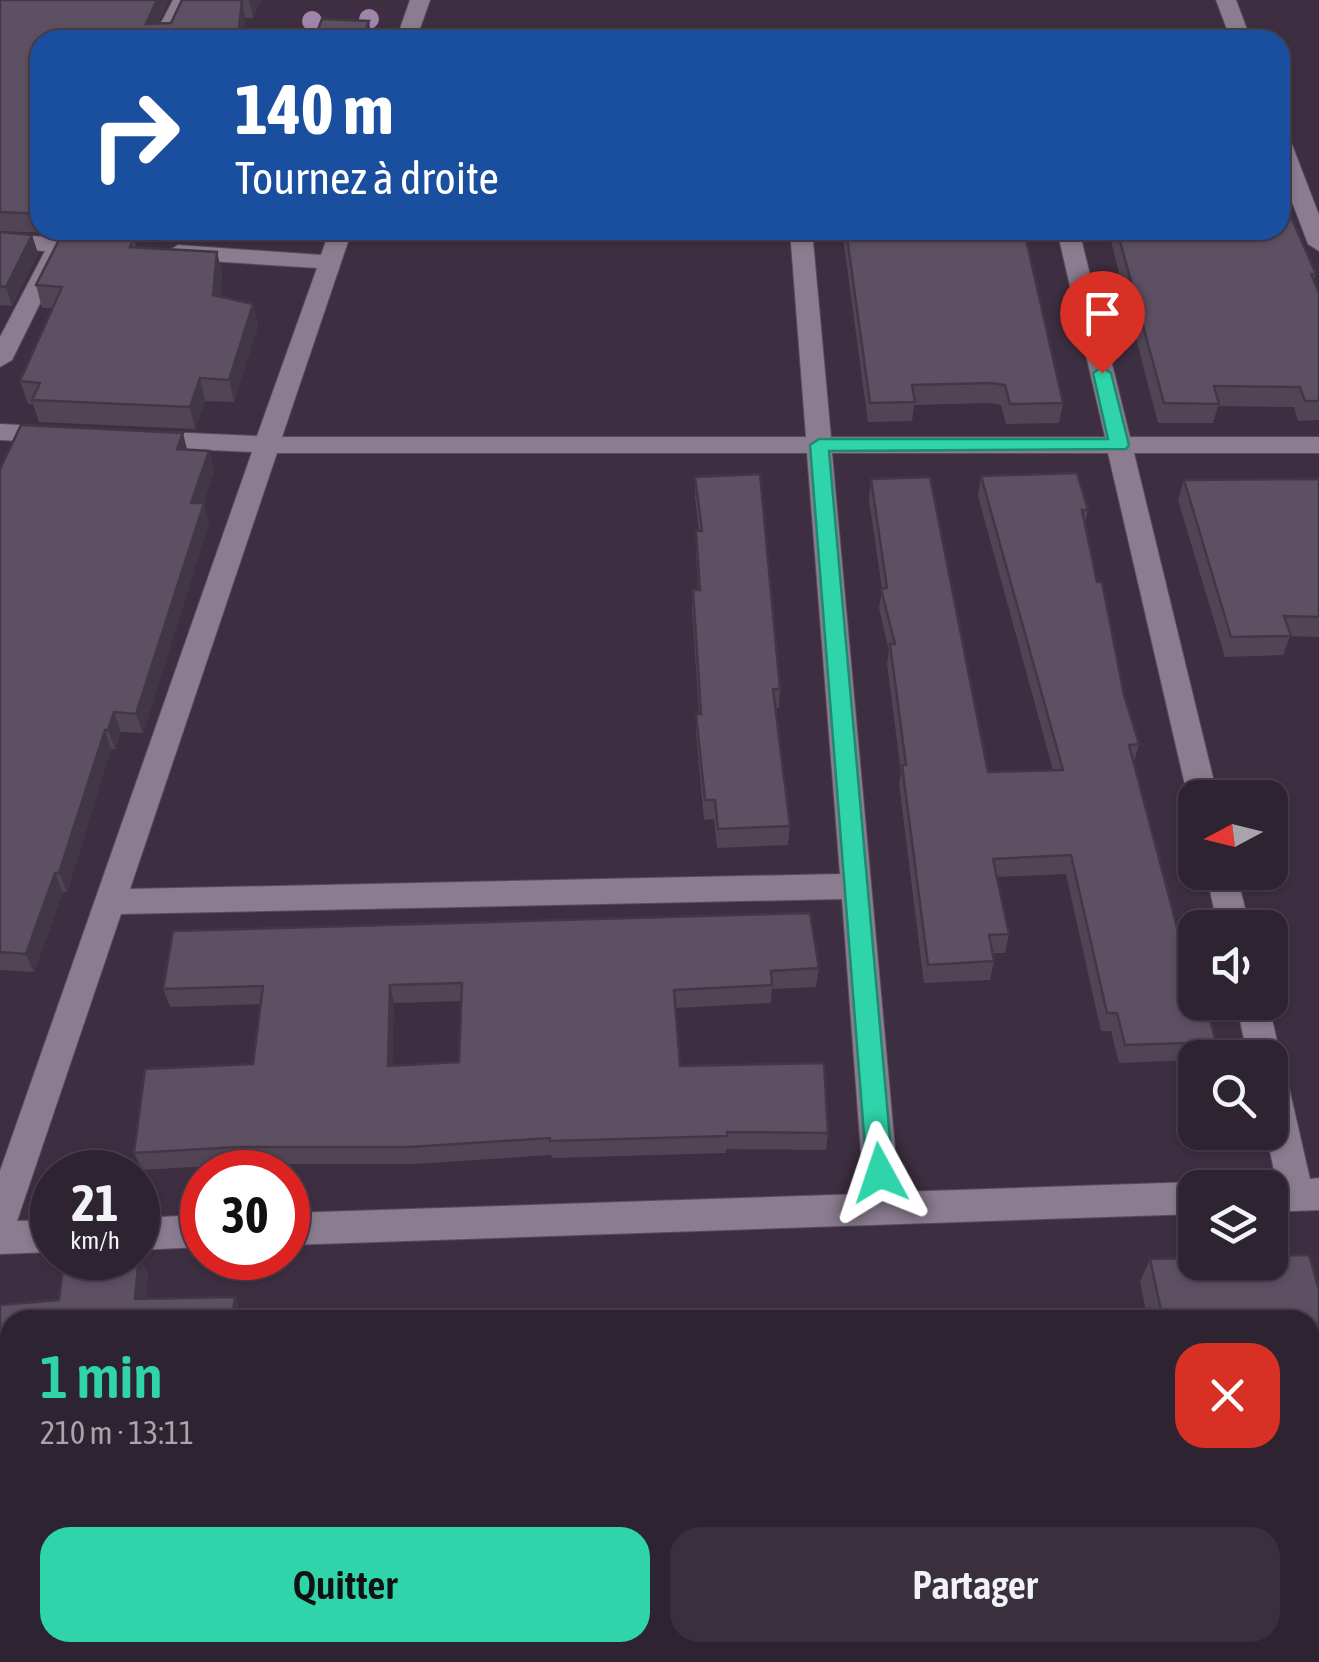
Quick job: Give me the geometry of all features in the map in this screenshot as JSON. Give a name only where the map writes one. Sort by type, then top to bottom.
[{"type":"street","points":[[167,30],[183,0]]},
{"type":"street","points":[[410,30],[420,0]]},
{"type":"street","points":[[1226,0],[1237,30]]},
{"type":"street","points":[[1290,165],[1319,165]]},
{"type":"street","points":[[1290,179],[1319,244]]},
{"type":"street","points":[[0,241],[30,239]]},
{"type":"street","points":[[0,360],[60,240]]},
{"type":"street","points":[[77,240],[117,248]]},
{"type":"street","points":[[0,1221],[338,240]]},
{"type":"street","points":[[802,240],[883,1209]]},
{"type":"street","points":[[1070,240],[1199,780]]},
{"type":"street","points":[[156,251],[330,262]]},
{"type":"street","points":[[0,432],[76,436]]},
{"type":"street","points":[[114,438],[266,445],[1319,445]]},
{"type":"street","points":[[110,902],[857,886]]},
{"type":"street","points":[[1285,1150],[1295,1195]]},
{"type":"street","points":[[310,1227],[1178,1199]]},
{"type":"street","points":[[0,1238],[30,1237]]},
{"type":"building","points":[[0,0],[157,0],[146,24],[171,23],[182,0],[242,0],[239,30],[30,30],[30,214],[0,212]]},
{"type":"building","points":[[322,19],[369,21],[366,30],[318,30]]},
{"type":"building","points":[[1290,215],[1316,274],[1311,274],[1319,293],[1319,401],[1305,401],[1300,387],[1214,386],[1219,404],[1164,403],[1120,240],[1290,240]]},
{"type":"building","points":[[0,232],[30,235],[6,287],[0,286]]},
{"type":"building","points":[[59,240],[133,240],[130,247],[217,252],[213,295],[253,304],[229,380],[200,378],[190,407],[32,400],[40,383],[20,381],[62,287],[36,285]]},
{"type":"building","points":[[847,240],[1026,240],[1063,403],[1010,404],[1005,385],[991,383],[912,385],[915,402],[870,403]]},
{"type":"building","points":[[21,425],[183,433],[177,449],[209,451],[191,503],[204,503],[136,714],[114,712],[105,730],[59,873],[55,873],[26,954],[0,952],[0,469]]},
{"type":"building","points":[[1077,473],[1088,510],[1082,510],[1097,582],[1102,582],[1124,695],[1139,744],[1129,745],[1178,931],[1178,1020],[1210,1020],[1215,1040],[1125,1045],[1117,1013],[1107,1013],[1071,855],[993,859],[1009,934],[989,935],[994,961],[928,965],[902,765],[906,765],[890,644],[895,644],[881,589],[887,588],[871,479],[930,477],[988,772],[1063,770],[981,476]]},
{"type":"building","points":[[760,474],[780,689],[773,689],[790,826],[718,829],[715,800],[705,800],[696,714],[701,714],[693,590],[700,590],[696,531],[702,531],[695,477]]},
{"type":"building","points":[[1319,479],[1319,617],[1284,616],[1291,636],[1231,637],[1184,480]]},
{"type":"building","points":[[810,913],[819,968],[771,971],[772,985],[674,990],[680,1066],[824,1063],[828,1133],[727,1132],[727,1136],[550,1138],[410,1147],[134,1150],[145,1069],[253,1064],[263,986],[163,989],[173,931]],"holes":[[[462,983],[459,1062],[388,1066],[390,985]]]},
{"type":"building","points":[[1309,1255],[1319,1290],[1319,1310],[1161,1310],[1150,1259],[1178,1258],[1178,1280],[1288,1280],[1288,1256]]},
{"type":"building","points":[[62,1280],[137,1280],[135,1299],[235,1297],[233,1310],[0,1310],[0,1305],[59,1300]]},
{"type":"route","points":[[880,1173],[819,445],[1119,445],[1102,373]]}]
